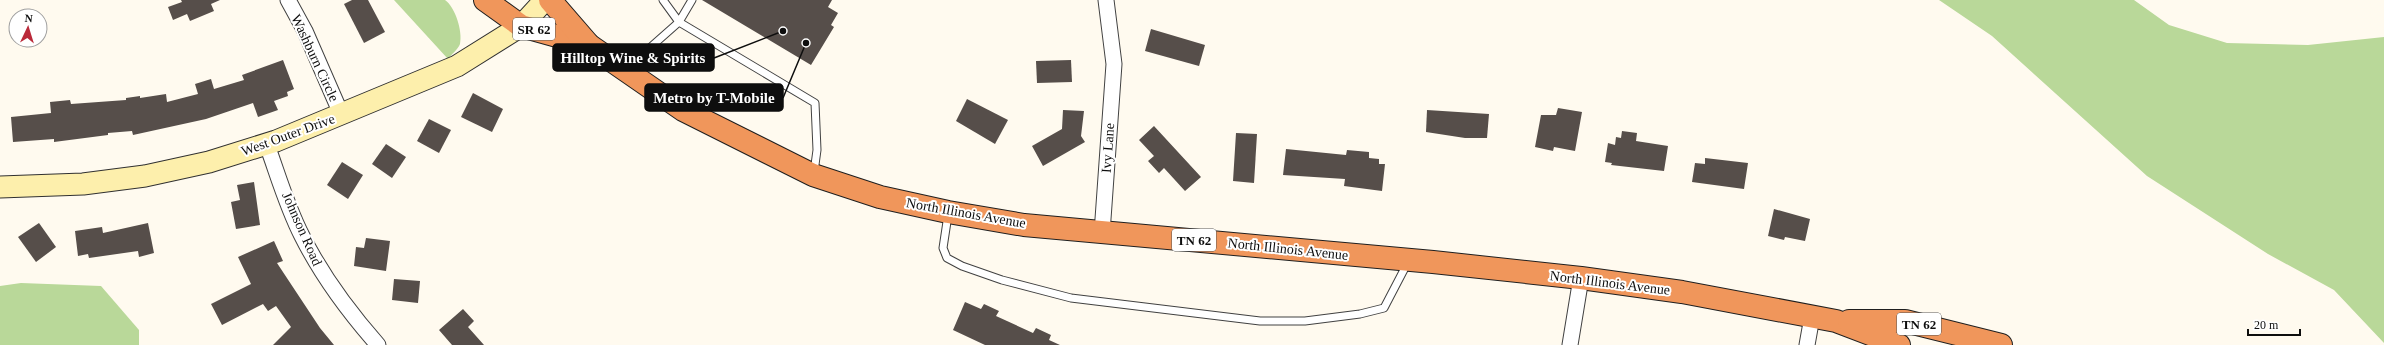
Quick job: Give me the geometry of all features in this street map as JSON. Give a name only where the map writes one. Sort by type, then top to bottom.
[{"type":"highway","name":"SR 62","points":[[485,0],[521,26],[589,45]]},
{"type":"highway","name":"SR 62","points":[[550,0],[589,45]]},
{"type":"highway","name":"North Illinois Avenue","points":[[589,45],[684,110],[813,174],[880,197],[948,212],[1024,225],[1409,260],[1581,278],[1682,292],[1836,321],[1899,345]]},
{"type":"highway","name":"TN 62","points":[[1836,321],[1905,321],[2001,345]]},
{"type":"street","name":"Washburn Circle","points":[[288,0],[305,31],[342,116]]},
{"type":"street","name":"West Outer Drive","points":[[0,187],[83,184],[145,176],[209,162],[267,144],[342,116],[457,66],[521,26],[545,0]]},
{"type":"street","name":"Ivy Lane","points":[[1102,233],[1114,64],[1106,0]]},
{"type":"street","name":"Johnson Road","points":[[267,144],[299,230],[323,274],[347,309],[378,345]]},
{"type":"street","points":[[1570,345],[1581,278]]},
{"type":"street","points":[[1807,345],[1812,317]]},
{"type":"lane","points":[[663,0],[679,22],[815,103],[817,150],[813,174]]},
{"type":"lane","points":[[625,70],[679,22],[692,0]]},
{"type":"lane","points":[[948,212],[943,248],[947,258],[962,266],[1002,280],[1071,298],[1260,321],[1304,321],[1360,314],[1384,308],[1409,260]]},
{"type":"green space","points":[[394,0],[445,0],[449,3],[459,26],[461,39],[459,46],[448,59]]},
{"type":"green space","points":[[1939,0],[2134,0],[2169,25],[2227,43],[2308,45],[2384,37],[2384,343],[2334,290],[2268,254],[2147,176],[1992,36]]},
{"type":"green space","points":[[21,283],[101,286],[139,330],[139,345],[0,345],[0,286]]},
{"type":"building","points":[[181,0],[220,0],[211,4],[214,11],[190,21],[187,14],[173,20],[168,7],[182,2]]},
{"type":"building","points":[[352,0],[368,0],[385,32],[364,43],[344,4]]},
{"type":"building","points":[[702,0],[832,0],[828,7],[838,13],[831,25],[834,27],[811,65]]},
{"type":"building","points":[[1151,29],[1205,45],[1199,66],[1145,51]]},
{"type":"building","points":[[283,60],[294,89],[287,92],[288,96],[274,101],[278,110],[258,117],[253,103],[206,119],[133,135],[132,131],[108,133],[108,135],[54,142],[54,139],[13,142],[11,117],[51,113],[50,102],[70,100],[71,104],[126,100],[126,98],[140,96],[140,98],[166,94],[167,102],[198,94],[195,84],[211,79],[214,89],[244,80],[242,75]]},
{"type":"building","points":[[1071,60],[1072,82],[1037,83],[1036,61]]},
{"type":"building","points":[[473,93],[503,109],[492,132],[461,117]]},
{"type":"building","points":[[967,99],[1008,120],[995,144],[956,121]]},
{"type":"building","points":[[1558,108],[1582,112],[1575,151],[1554,147],[1553,151],[1535,147],[1541,115],[1556,115]]},
{"type":"building","points":[[1063,110],[1084,111],[1081,136],[1085,142],[1043,166],[1032,146],[1062,129]]},
{"type":"building","points":[[1427,110],[1489,114],[1487,138],[1465,138],[1426,132]]},
{"type":"building","points":[[429,119],[451,130],[439,153],[417,141]]},
{"type":"building","points":[[1154,126],[1201,177],[1185,191],[1164,168],[1159,173],[1148,161],[1154,156],[1139,140]]},
{"type":"building","points":[[1622,131],[1637,133],[1636,141],[1668,146],[1664,171],[1611,165],[1612,163],[1605,162],[1608,143],[1615,145],[1616,137],[1621,138]]},
{"type":"building","points":[[1236,133],[1257,134],[1254,183],[1233,181]]},
{"type":"building","points":[[386,144],[406,157],[392,178],[372,164]]},
{"type":"building","points":[[1286,149],[1346,155],[1347,150],[1369,152],[1369,158],[1379,159],[1379,164],[1385,164],[1382,191],[1344,186],[1345,179],[1283,175]]},
{"type":"building","points":[[1705,158],[1748,163],[1744,189],[1692,182],[1695,163],[1705,164]]},
{"type":"building","points":[[342,162],[363,175],[348,199],[327,185]]},
{"type":"building","points":[[254,182],[260,225],[236,229],[231,202],[240,200],[237,185]]},
{"type":"building","points":[[1774,209],[1810,219],[1805,241],[1785,237],[1784,240],[1768,236]]},
{"type":"building","points":[[39,223],[56,247],[36,262],[18,237]]},
{"type":"building","points":[[148,223],[154,253],[139,257],[138,251],[89,258],[88,254],[78,256],[75,231],[102,227],[103,233]]},
{"type":"building","points":[[366,238],[390,241],[386,271],[354,266],[356,247],[364,248]]},
{"type":"building","points":[[274,241],[283,261],[277,263],[320,328],[334,345],[273,345],[291,327],[276,306],[268,311],[263,304],[222,325],[211,304],[251,284],[238,257]]},
{"type":"building","points":[[394,279],[420,281],[418,303],[392,300]]},
{"type":"building","points":[[965,302],[981,309],[984,304],[999,311],[996,316],[1033,333],[1036,328],[1051,335],[1049,340],[1060,345],[985,345],[953,330]]},
{"type":"building","points":[[463,309],[474,321],[468,327],[484,345],[452,345],[439,330]]},
{"type":"place","name":"Hilltop Wine & Spirits","points":[[783,31]]},
{"type":"place","name":"Metro by T-Mobile","points":[[806,43]]}]
